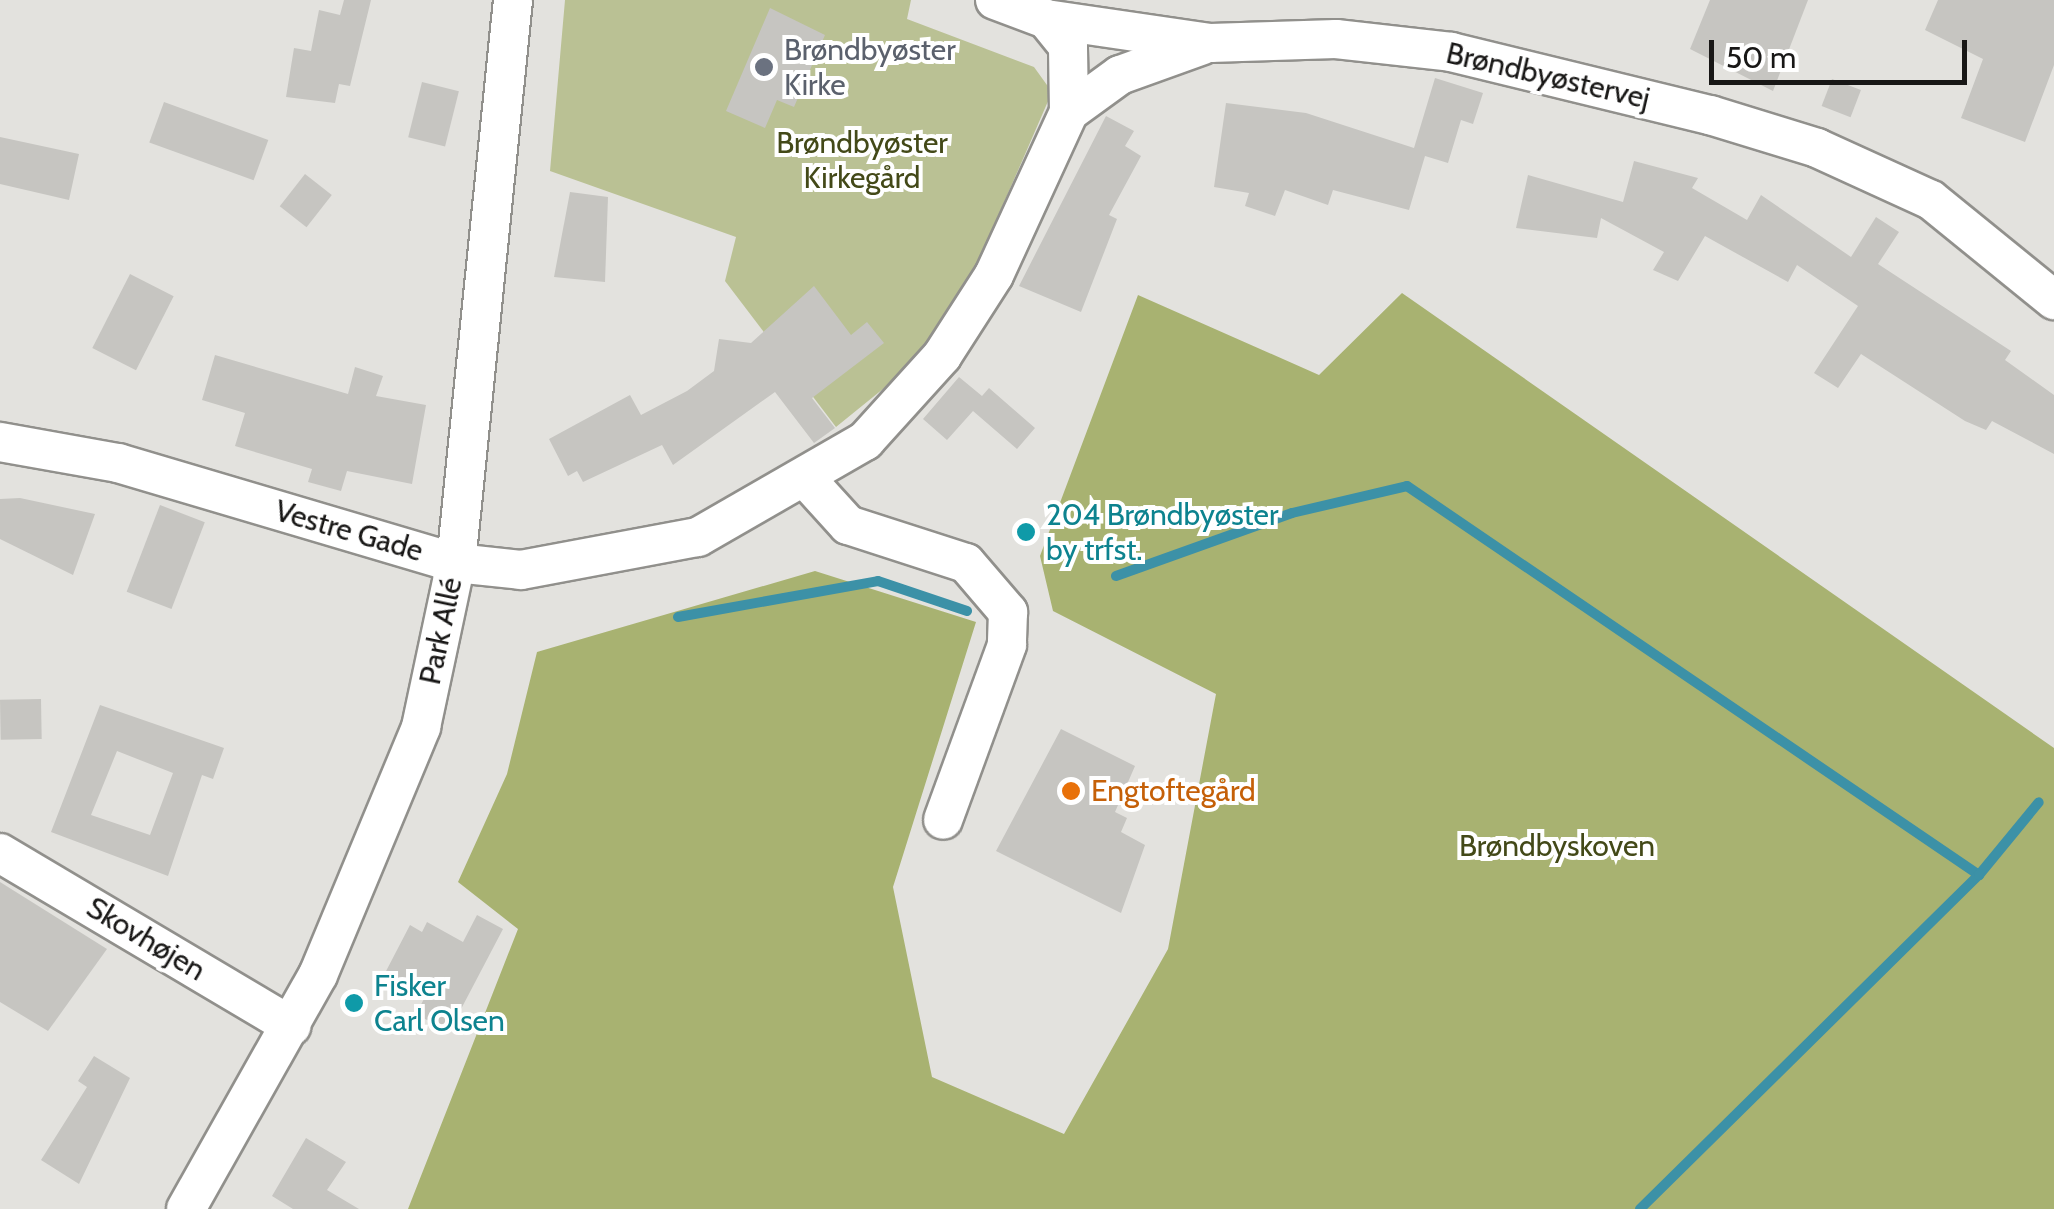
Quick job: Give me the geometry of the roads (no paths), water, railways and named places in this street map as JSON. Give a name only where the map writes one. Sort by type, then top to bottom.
[{"type":"street","name":"Park Allé","points":[[186,1209],[291,1026],[366,874],[420,727],[456,563],[513,0]]},
{"type":"street","name":"Brøndbyøstervej","points":[[995,0],[1046,18],[1210,43],[1336,40],[1452,52],[1710,114],[1817,148],[1930,200],[2054,300]]},
{"type":"street","name":"Vestre Gade","points":[[0,442],[118,463],[456,563],[521,570],[603,561],[698,538],[807,480],[902,407],[942,356],[994,274],[1069,112],[1068,46],[1046,18]]},
{"type":"street","name":"Vestre Gade","points":[[1069,112],[1120,75],[1210,43]]},
{"type":"street","points":[[807,480],[848,524],[966,563],[1008,612],[1007,645],[943,820]]},
{"type":"street","name":"Skovhøjen","points":[[0,853],[291,1026]]},
{"type":"waterway","points":[[1116,576],[1292,513],[1407,486],[1979,875]]},
{"type":"waterway","points":[[678,617],[878,581],[967,611]]},
{"type":"waterway","points":[[1640,1209],[1979,875],[2039,802]]},
{"type":"place","name":"Brøndbyøster Kirke","points":[[764,67]]},
{"type":"place","name":"204 Brøndbyøster by trfst.","points":[[1026,532]]},
{"type":"place","name":"Engtoftegård","points":[[1071,791]]},
{"type":"place","name":"Fisker Carl Olsen","points":[[354,1003]]},
{"type":"park label","name":"Brøndbyøster Kirkegård","points":[[862,160]]},
{"type":"park label","name":"Brøndbyskoven","points":[[1557,846]]}]
